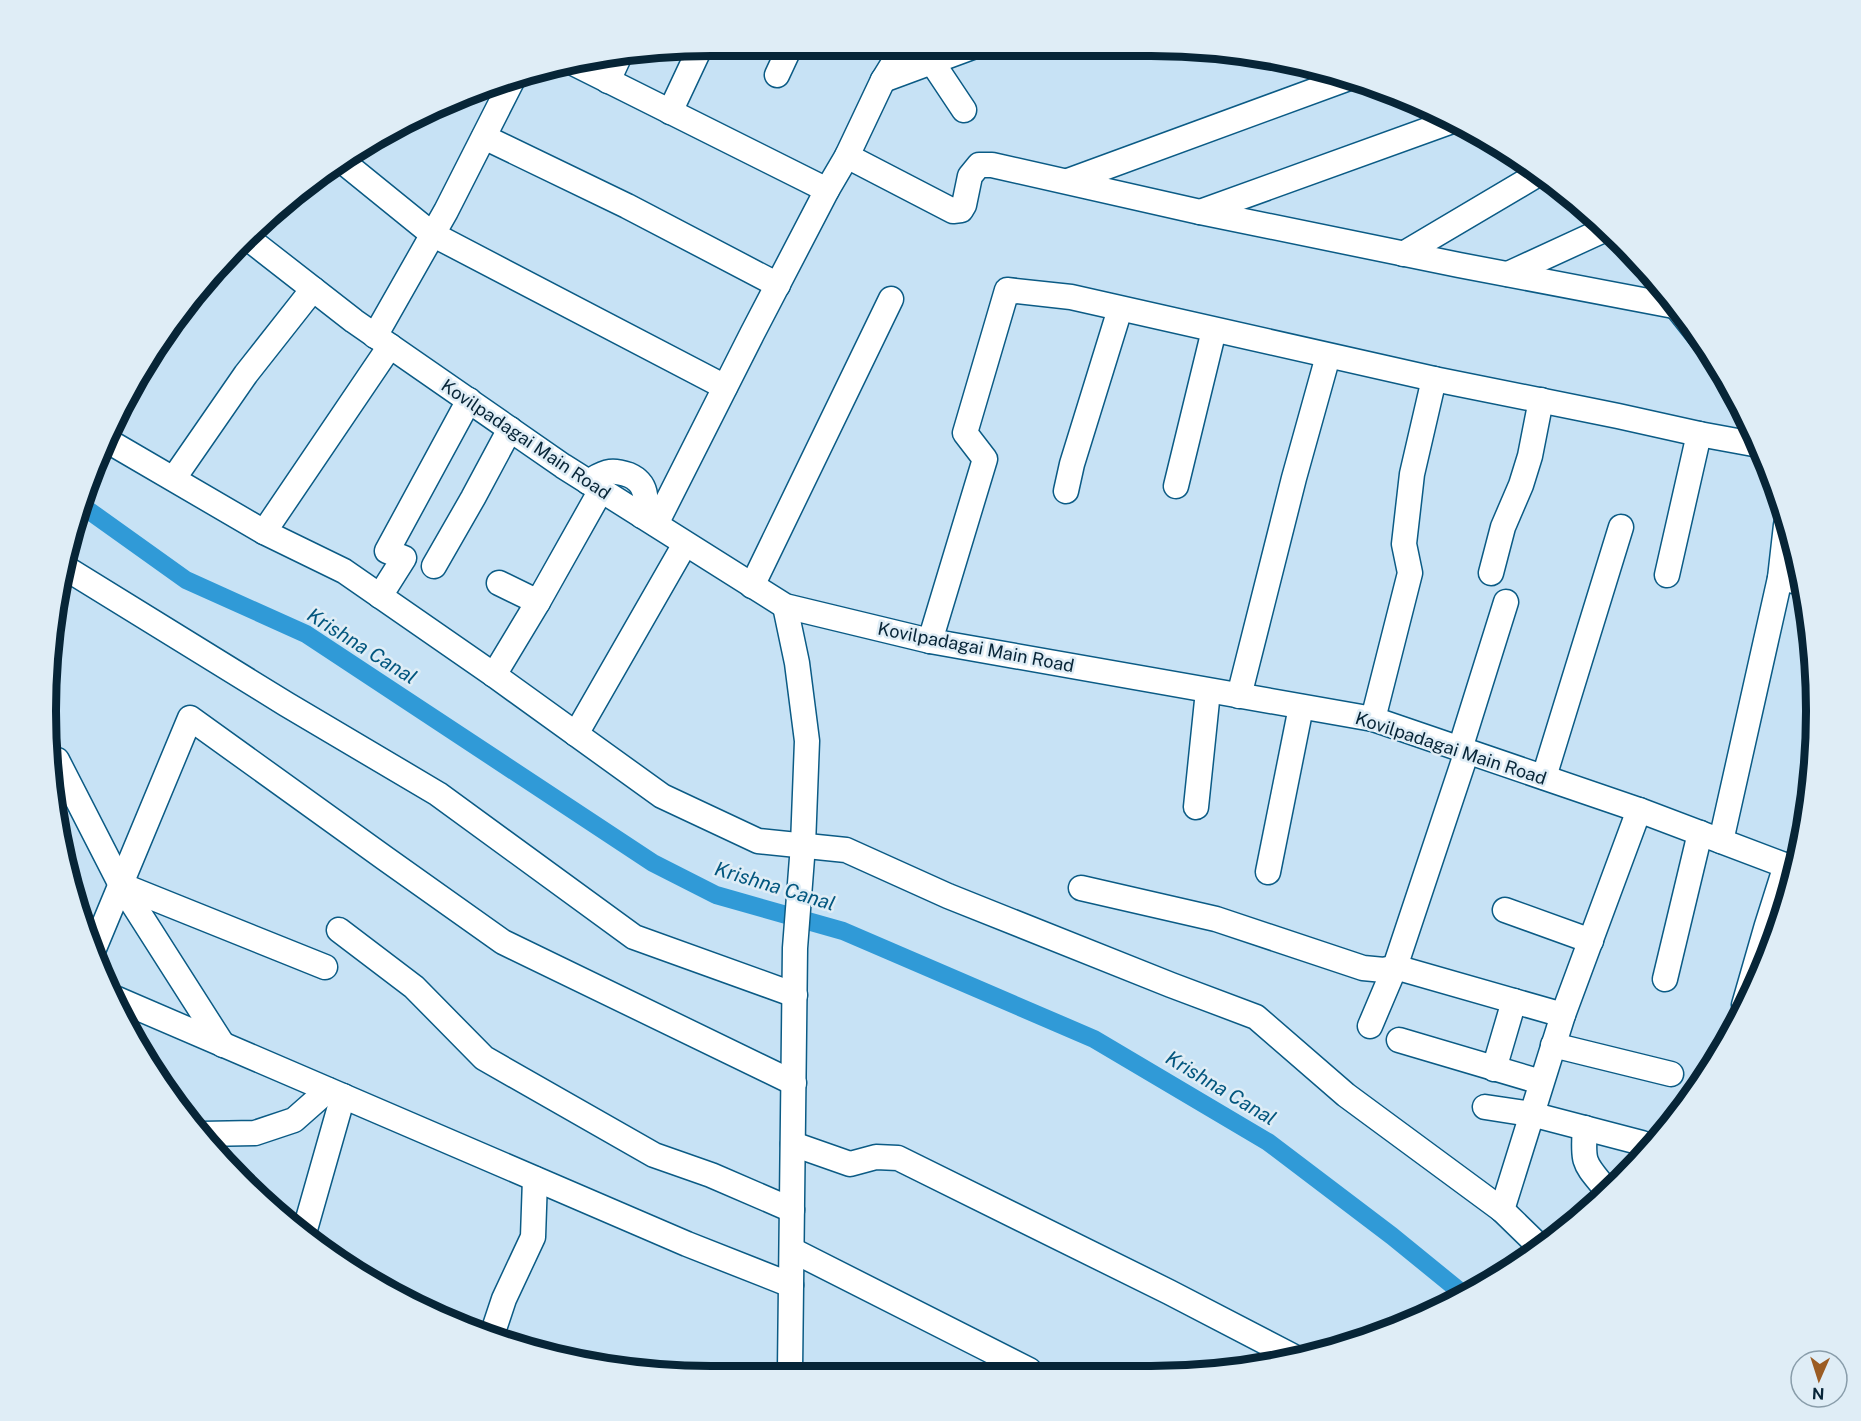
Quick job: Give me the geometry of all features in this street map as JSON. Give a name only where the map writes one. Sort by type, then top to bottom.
[{"type":"street","points":[[670,112],[696,56]]},
{"type":"street","points":[[777,75],[786,56]]},
{"type":"street","points":[[649,520],[725,387],[827,190],[847,156],[883,80],[898,56]]},
{"type":"street","points":[[925,56],[932,62],[964,110]]},
{"type":"street","points":[[883,80],[948,56]]},
{"type":"street","points":[[608,81],[617,62]]},
{"type":"street","points":[[583,68],[827,190]]},
{"type":"street","points":[[1068,181],[1336,83]]},
{"type":"street","points":[[264,532],[383,341],[432,234],[509,87]]},
{"type":"street","points":[[1200,212],[1443,124]]},
{"type":"street","points":[[484,137],[627,206],[778,285]]},
{"type":"street","points":[[847,156],[953,211],[961,210],[964,205],[970,176],[980,165],[992,165],[1200,212],[1403,254],[1661,301]]},
{"type":"street","points":[[348,166],[432,234],[725,387]]},
{"type":"street","points":[[1403,254],[1530,178]]},
{"type":"street","points":[[1508,274],[1598,233]]},
{"type":"street","name":"Kovilpadagai Main Road","points":[[253,242],[383,341],[510,429],[685,544],[785,606],[930,641],[1373,719],[1639,810],[1786,866]]},
{"type":"street","points":[[174,478],[246,374],[313,289]]},
{"type":"street","points":[[930,641],[985,459],[965,433],[1007,291],[1071,297],[1434,379],[1748,443]]},
{"type":"street","points":[[752,586],[891,299]]},
{"type":"street","points":[[1066,491],[1072,464],[1120,309]]},
{"type":"street","points":[[1176,486],[1214,330]]},
{"type":"street","points":[[1239,696],[1294,478],[1328,356]]},
{"type":"street","points":[[1373,719],[1410,573],[1404,544],[1412,474],[1434,379]]},
{"type":"street","points":[[380,596],[404,558],[387,550],[469,400]]},
{"type":"street","points":[[1491,573],[1503,527],[1521,485],[1530,456],[1541,400]]},
{"type":"street","points":[[434,566],[510,429]]},
{"type":"street","points":[[1667,575],[1699,434]]},
{"type":"street","points":[[113,444],[264,532],[344,571],[662,796],[758,841],[846,850],[958,900],[1256,1017],[1346,1095],[1502,1210],[1533,1241]]},
{"type":"street","points":[[494,675],[538,602],[595,486]]},
{"type":"street","points":[[1544,777],[1621,526]]},
{"type":"street","points":[[576,734],[685,544]]},
{"type":"street","points":[[71,571],[286,704],[438,794],[634,937],[795,995]]},
{"type":"street","points":[[1665,979],[1792,580]]},
{"type":"street","points":[[499,583],[538,602]]},
{"type":"street","points":[[1370,1026],[1395,967],[1463,750],[1506,602]]},
{"type":"street","points":[[785,606],[797,663],[807,741],[803,845],[795,948],[790,1366]]},
{"type":"street","points":[[1196,807],[1208,691]]},
{"type":"street","points":[[1268,872],[1301,707]]},
{"type":"street","points":[[97,941],[190,718],[503,942],[794,1083]]},
{"type":"street","points":[[58,762],[121,885],[223,1045]]},
{"type":"street","points":[[1502,1210],[1563,1015],[1639,810]]},
{"type":"street","points":[[121,885],[325,967]]},
{"type":"street","points":[[1081,888],[1216,919],[1363,968],[1384,970],[1395,967],[1563,1015]]},
{"type":"street","points":[[1759,954],[1778,898]]},
{"type":"street","points":[[1505,910],[1591,941]]},
{"type":"street","points":[[339,930],[414,987],[484,1058],[654,1155],[711,1175],[792,1210]]},
{"type":"street","points":[[1494,1069],[1514,1001]]},
{"type":"street","points":[[124,1002],[687,1244],[791,1285]]},
{"type":"street","points":[[1399,1040],[1541,1082]]},
{"type":"street","points":[[1553,1045],[1671,1074]]},
{"type":"street","points":[[211,1134],[255,1133],[294,1120],[335,1093]]},
{"type":"street","points":[[306,1225],[335,1093]]},
{"type":"street","points":[[1485,1107],[1531,1114],[1642,1143]]},
{"type":"street","points":[[1585,1128],[1583,1153],[1585,1164],[1602,1185]]},
{"type":"street","points":[[793,1144],[850,1164],[876,1157],[898,1158],[1169,1292],[1283,1352]]},
{"type":"street","points":[[494,1329],[504,1299],[534,1238],[535,1179]]},
{"type":"street","points":[[792,1250],[1021,1366]]},
{"type":"waterway","name":"Krishna Canal","points":[[87,509],[186,580],[306,634],[653,863],[716,895],[843,931],[1094,1039],[1268,1142],[1392,1236],[1457,1289]]}]
